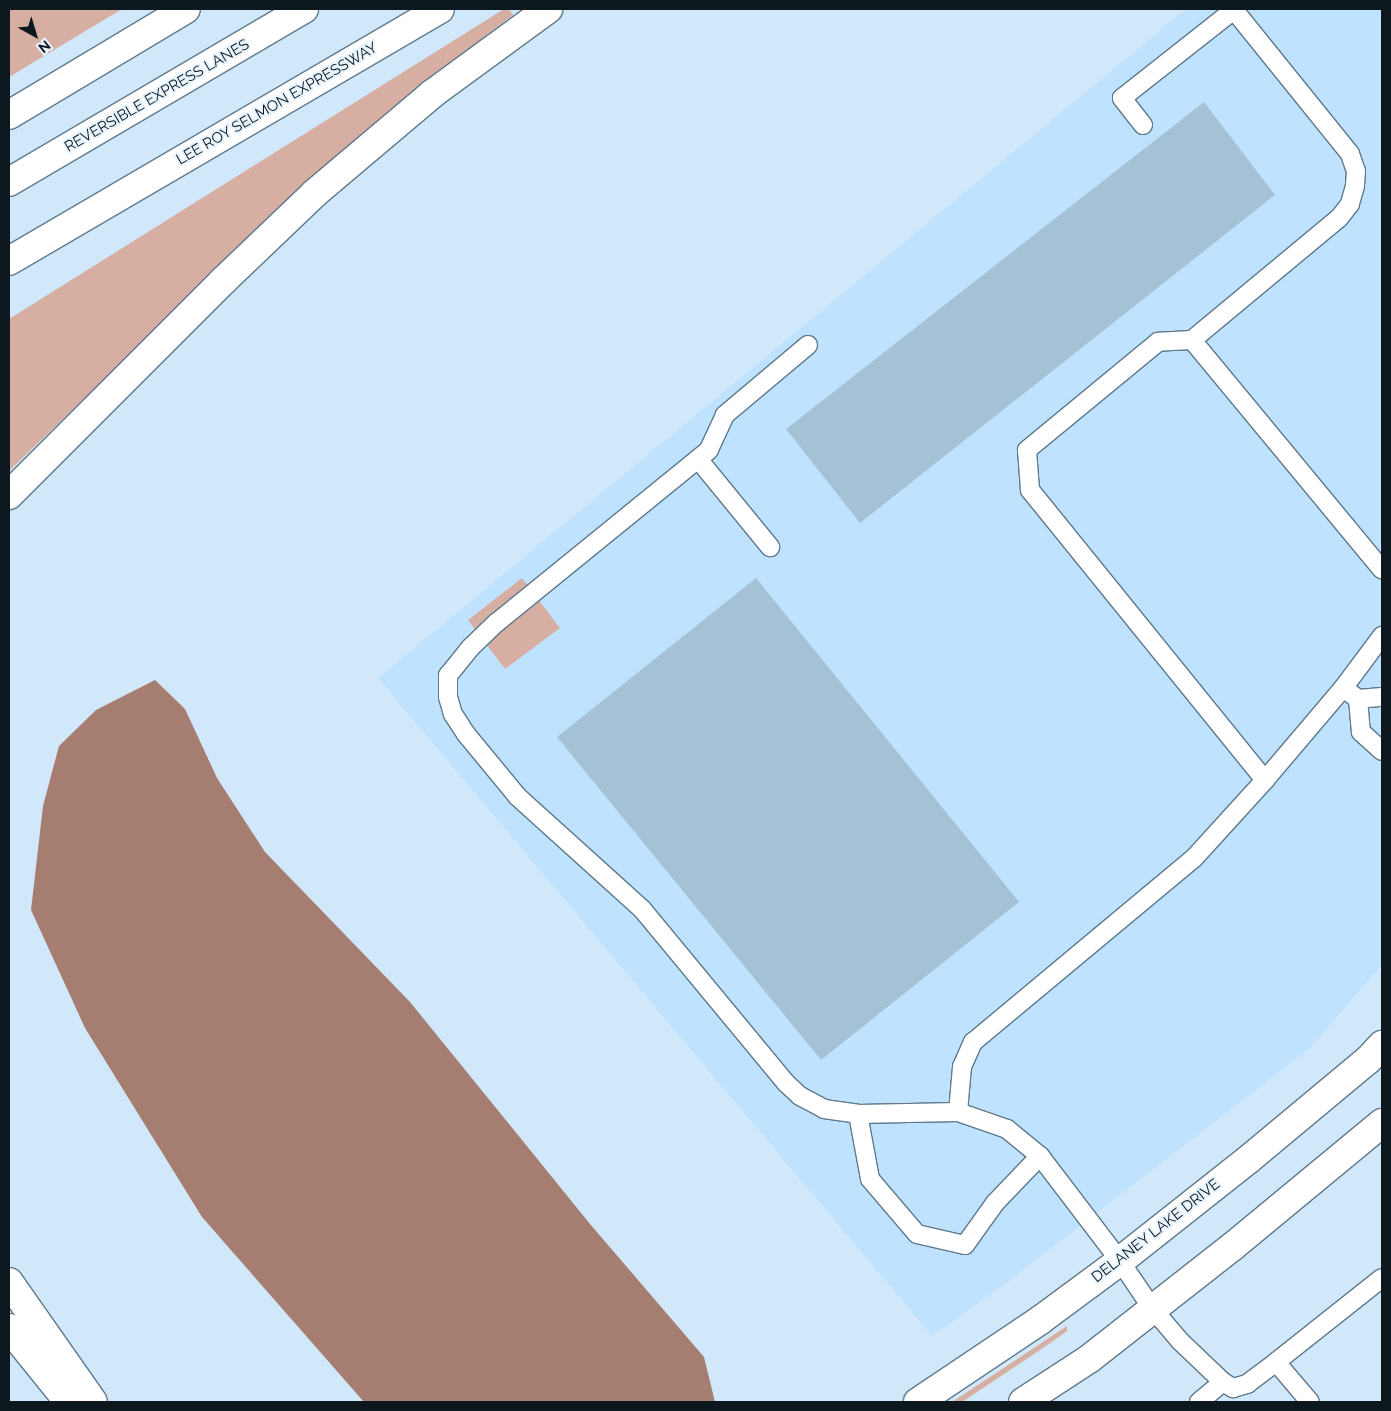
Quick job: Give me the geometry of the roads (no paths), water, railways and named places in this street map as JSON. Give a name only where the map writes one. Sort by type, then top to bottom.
[{"type":"main road","points":[[9,115],[186,9]]},
{"type":"main road","name":"REVERSIBLE EXPRESS LANES","points":[[9,182],[304,9]]},
{"type":"main road","name":"LEE ROY SELMON EXPRESSWAY","points":[[113,200],[440,9]]},
{"type":"main road","points":[[9,495],[223,281],[315,193],[432,94],[548,9]]},
{"type":"main road","points":[[9,261],[113,200]]},
{"type":"main road","points":[[9,273],[113,200]]},
{"type":"main road","name":"DELANEY LAKE DRIVE","points":[[918,1402],[1039,1321],[1120,1261],[1368,1060],[1382,1045]]},
{"type":"main road","points":[[1023,1402],[1089,1358],[1232,1247],[1382,1123]]},
{"type":"main road","points":[[9,1282],[93,1402]]},
{"type":"main road","points":[[9,1328],[69,1402]]},
{"type":"lane","points":[[1143,124],[1122,98],[1234,9],[1350,154],[1356,171],[1355,186],[1350,204],[1339,218],[1192,340],[1158,342],[1026,450],[1030,490],[1265,780]]},
{"type":"lane","points":[[1192,340],[1382,570]]},
{"type":"lane","points":[[808,345],[725,415],[710,450],[484,635],[448,675],[448,697],[454,714],[466,734],[518,797],[642,908],[786,1083],[800,1096],[824,1109],[858,1114],[958,1112],[1007,1129],[1040,1156],[1120,1261],[1152,1308],[1180,1341],[1223,1382],[1233,1388],[1247,1384],[1382,1278]]},
{"type":"lane","points":[[698,459],[770,547]]},
{"type":"lane","points":[[958,1112],[962,1067],[973,1042],[1194,858],[1265,780],[1344,687],[1382,636]]},
{"type":"lane","points":[[1344,687],[1358,699],[1382,698]]},
{"type":"lane","points":[[1358,699],[1361,732],[1382,751]]},
{"type":"lane","points":[[858,1114],[870,1178],[917,1234],[965,1245],[995,1203],[1040,1156]]},
{"type":"lane","points":[[1276,1362],[1301,1399]]},
{"type":"lane","points":[[1199,1402],[1223,1382]]}]
